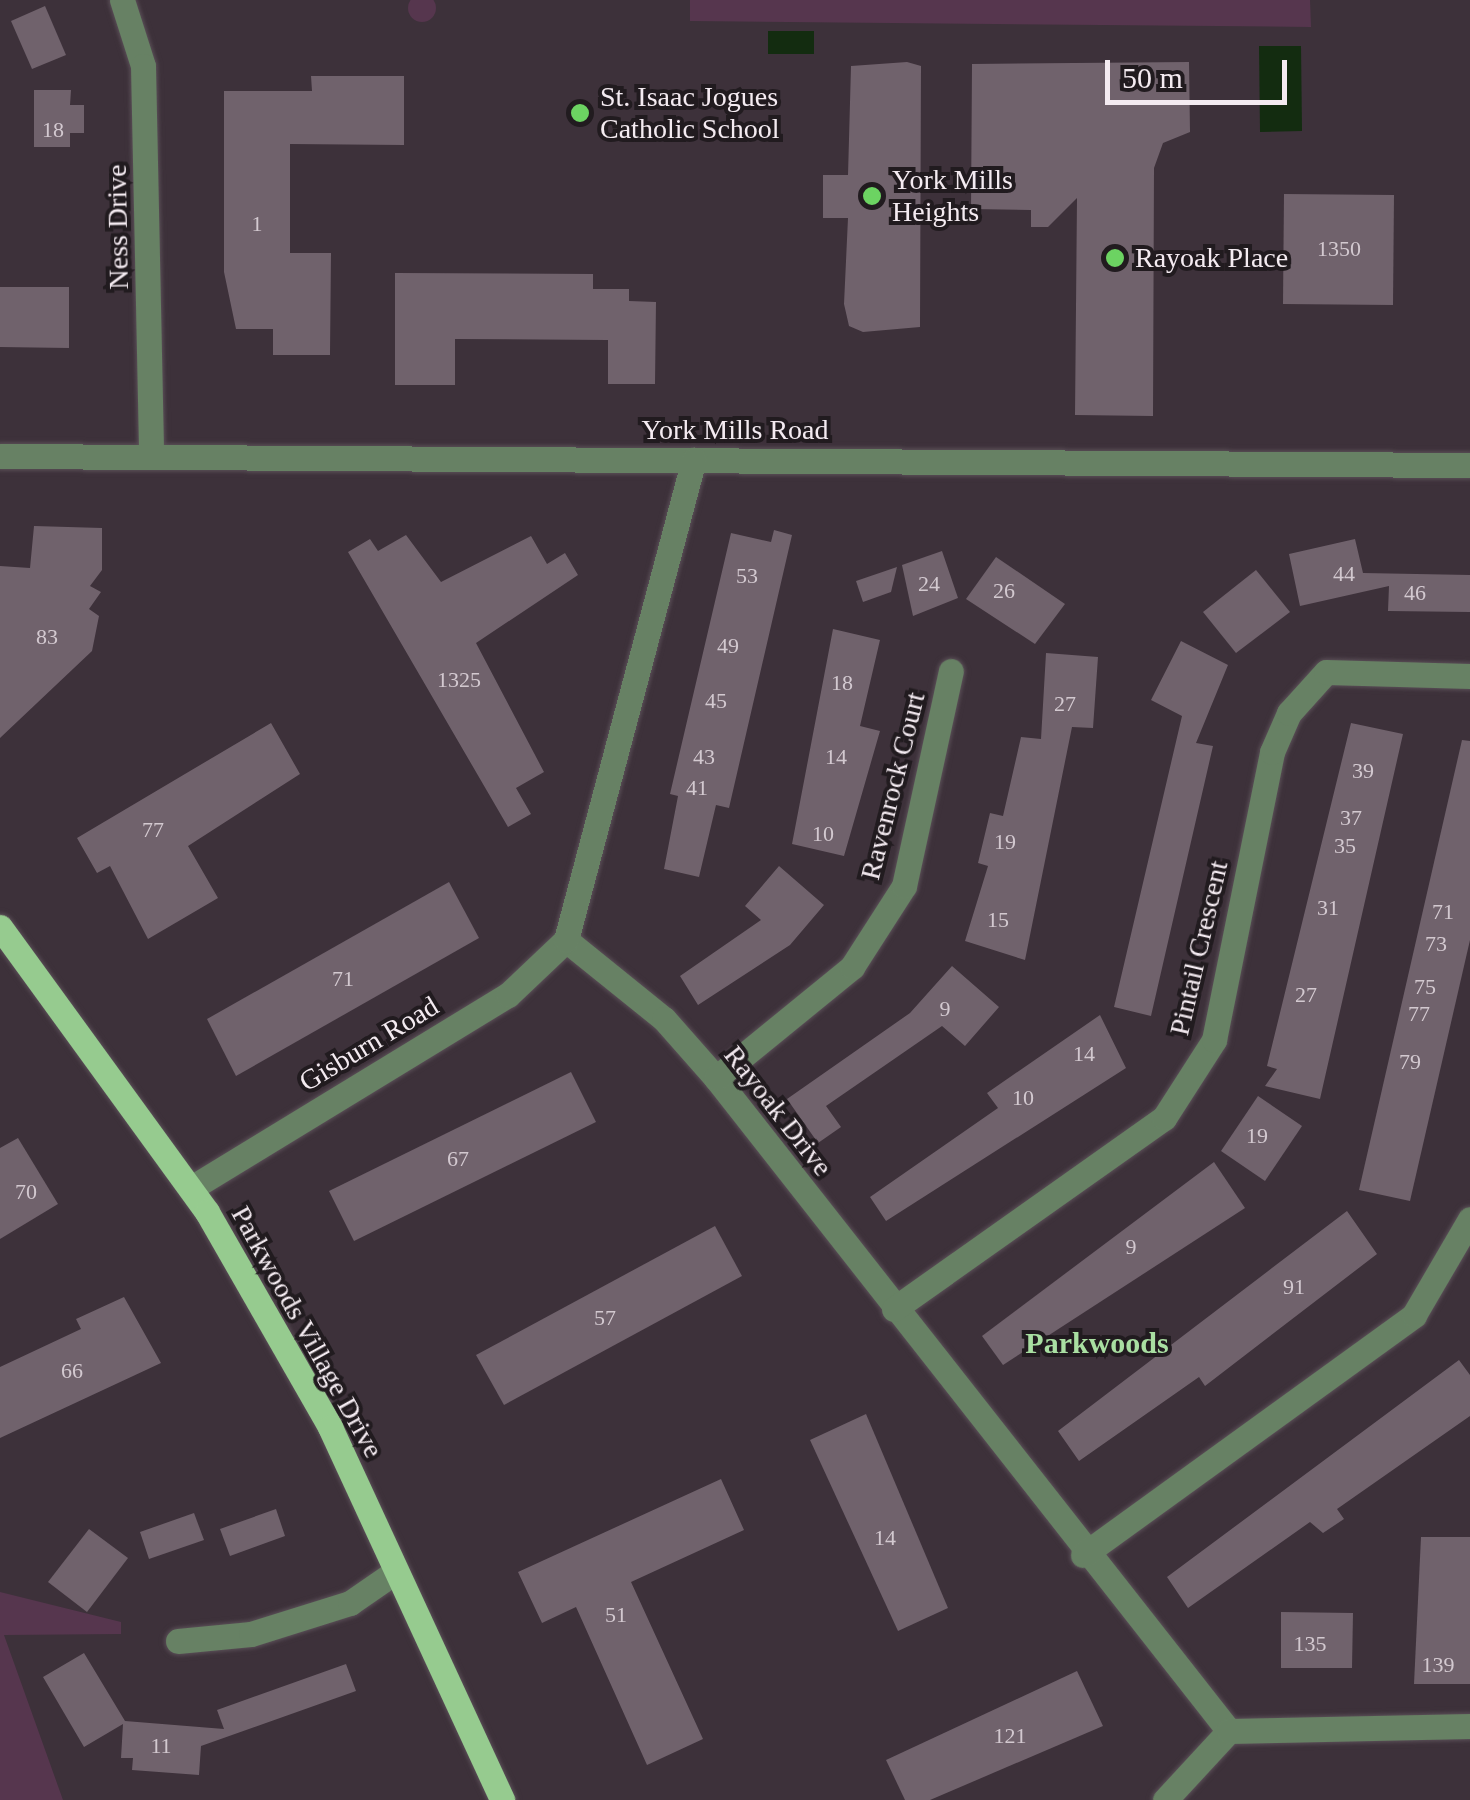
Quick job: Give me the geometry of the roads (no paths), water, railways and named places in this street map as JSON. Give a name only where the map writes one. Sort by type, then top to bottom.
[{"type":"main road","name":"Parkwoods Village Drive","points":[[0,927],[192,1186],[330,1427],[502,1800]]},
{"type":"street","name":"Ness Drive","points":[[122,0],[144,82],[151,456]]},
{"type":"street","name":"York Mills Road","points":[[0,456],[1470,465]]},
{"type":"street","points":[[566,940],[694,460]]},
{"type":"street","name":"Ravenrock Court","points":[[716,1078],[852,968],[904,886],[951,671]]},
{"type":"street","name":"Pintail Crescent","points":[[894,1309],[1164,1118],[1214,1040],[1272,752],[1289,713],[1326,672],[1470,676]]},
{"type":"street","name":"Rayoak Drive","points":[[566,940],[664,1019],[716,1078],[1083,1555],[1229,1731]]},
{"type":"street","name":"Gisburn Road","points":[[192,1186],[508,995],[566,940]]},
{"type":"street","points":[[1083,1555],[1414,1316],[1470,1219]]},
{"type":"street","points":[[178,1640],[251,1634],[316,1613],[395,1572]]},
{"type":"street","points":[[1165,1800],[1229,1731],[1470,1726]]},
{"type":"place","name":"St. Isaac Jogues Catholic School","points":[[580,113]]},
{"type":"place","name":"York Mills Heights","points":[[872,196]]},
{"type":"place","name":"Rayoak Place","points":[[1115,258]]},
{"type":"district","name":"Parkwoods","points":[[1097,1343]]}]
